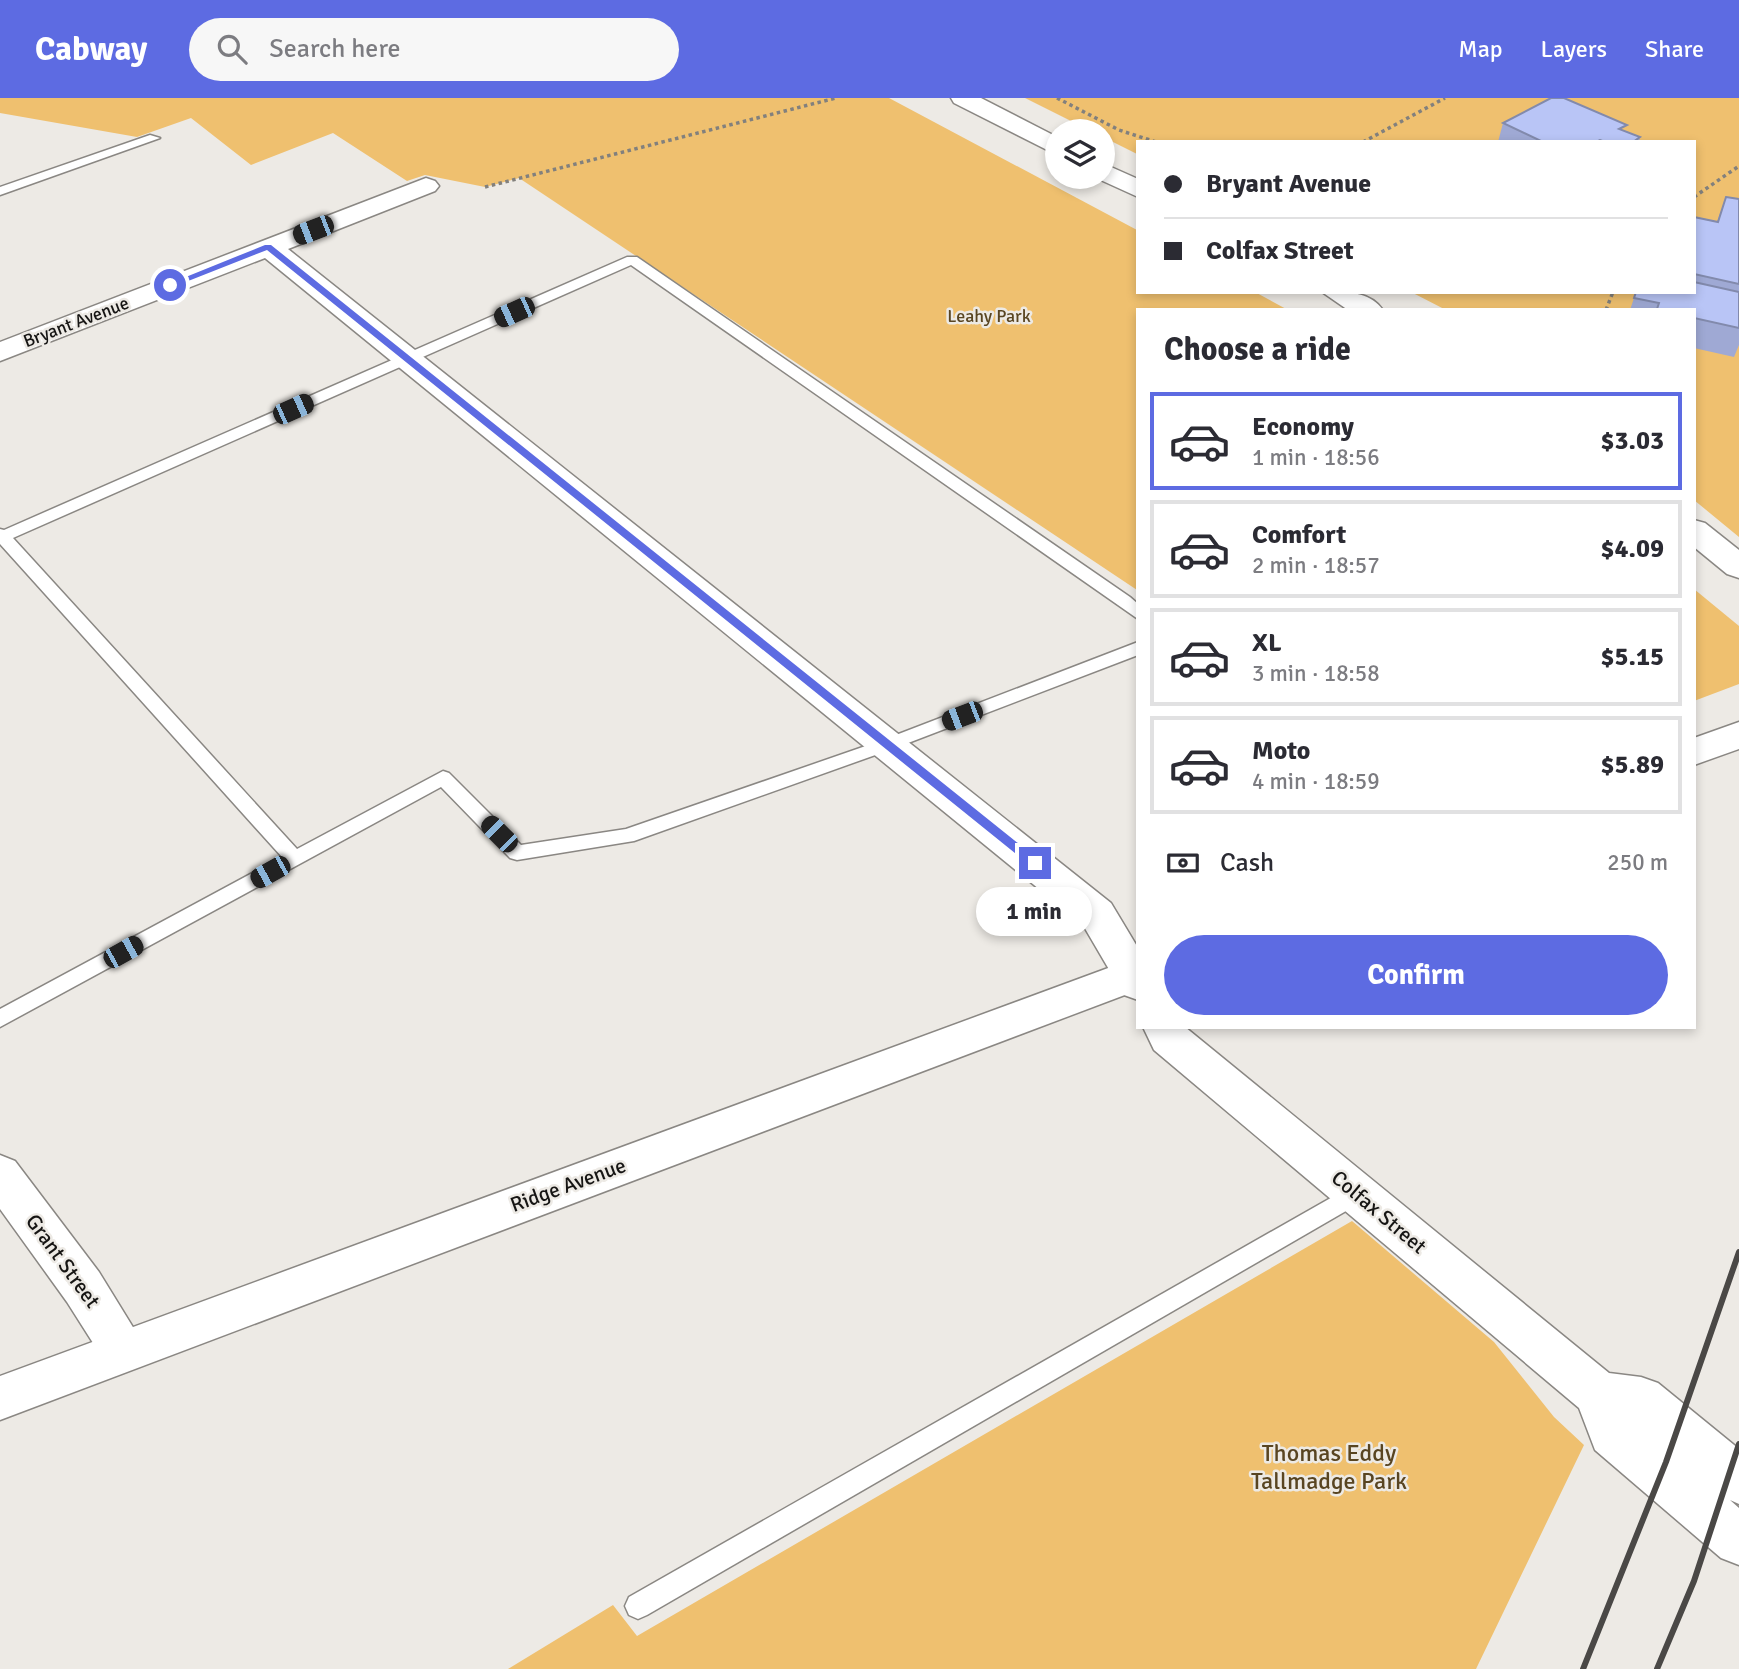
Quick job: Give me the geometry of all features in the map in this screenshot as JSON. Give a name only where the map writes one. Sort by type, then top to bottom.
[{"type":"street","points":[[963,98],[1045,141]]},
{"type":"street","points":[[1115,178],[1136,188]]},
{"type":"street","name":"Bryant Avenue","points":[[0,352],[426,186]]},
{"type":"street","points":[[268,247],[1097,914],[1136,977]]},
{"type":"street","points":[[1340,294],[1365,308]]},
{"type":"street","points":[[1696,532],[1739,567]]},
{"type":"street","points":[[1696,751],[1739,735]]},
{"type":"street","name":"Ridge Avenue","points":[[0,1398],[1136,977]]},
{"type":"street","name":"Colfax Street","points":[[1164,1029],[1170,1038],[1599,1394]]},
{"type":"street","name":"Grant Street","points":[[0,1174],[83,1287],[124,1350]]},
{"type":"street","points":[[1739,1480],[1641,1399],[1599,1394],[1612,1434],[1739,1540]]},
{"type":"lane","points":[[0,191],[154,138]]},
{"type":"lane","points":[[295,859],[1,536],[632,260],[1124,601],[1136,612]]},
{"type":"lane","points":[[0,1019],[443,778],[517,853],[627,836],[888,744],[1136,649]]},
{"type":"lane","points":[[638,1606],[1357,1194]]},
{"type":"path","points":[[485,187],[836,98]]},
{"type":"path","points":[[1057,98],[1119,130],[1150,140]]},
{"type":"path","points":[[1367,140],[1445,98]]},
{"type":"path","points":[[1696,196],[1737,172],[1739,166]]},
{"type":"green space","name":"Leahy Park","points":[[0,98],[889,98],[1045,181],[1045,189],[1060,189],[1136,229],[1136,294],[1259,294],[1284,308],[1136,308],[1136,589],[519,178],[485,187],[425,175],[407,181],[333,133],[251,165],[191,118],[137,137],[0,113]]},
{"type":"green space","points":[[1025,98],[1739,98],[1739,537],[1696,502],[1696,308],[1442,308],[1415,294],[1696,294],[1696,140],[1136,140],[1136,154],[1115,143],[1115,119],[1067,119]]},
{"type":"green space","points":[[1696,591],[1739,626],[1739,684],[1696,700]]},
{"type":"green space","name":"Thomas Eddy Tallmadge Park","points":[[1352,1221],[1494,1342],[1554,1417],[1584,1445],[1476,1669],[508,1669],[613,1605],[637,1636]]},
{"type":"building","points":[[1551,98],[1564,98],[1627,125],[1619,129],[1640,137],[1636,140],[1539,140],[1503,123]]},
{"type":"building","points":[[1726,197],[1739,199],[1739,284],[1696,274],[1696,217],[1718,222]]},
{"type":"building","points":[[1696,282],[1739,292],[1739,328],[1696,318],[1696,308],[1657,308],[1659,303],[1634,298],[1635,294],[1696,294]]},
{"type":"railway","points":[[1583,1669],[1666,1462],[1739,1252]]},
{"type":"railway","points":[[1657,1669],[1694,1581],[1739,1444]]},
{"type":"route","points":[[170,285],[268,247],[1035,863]]}]
